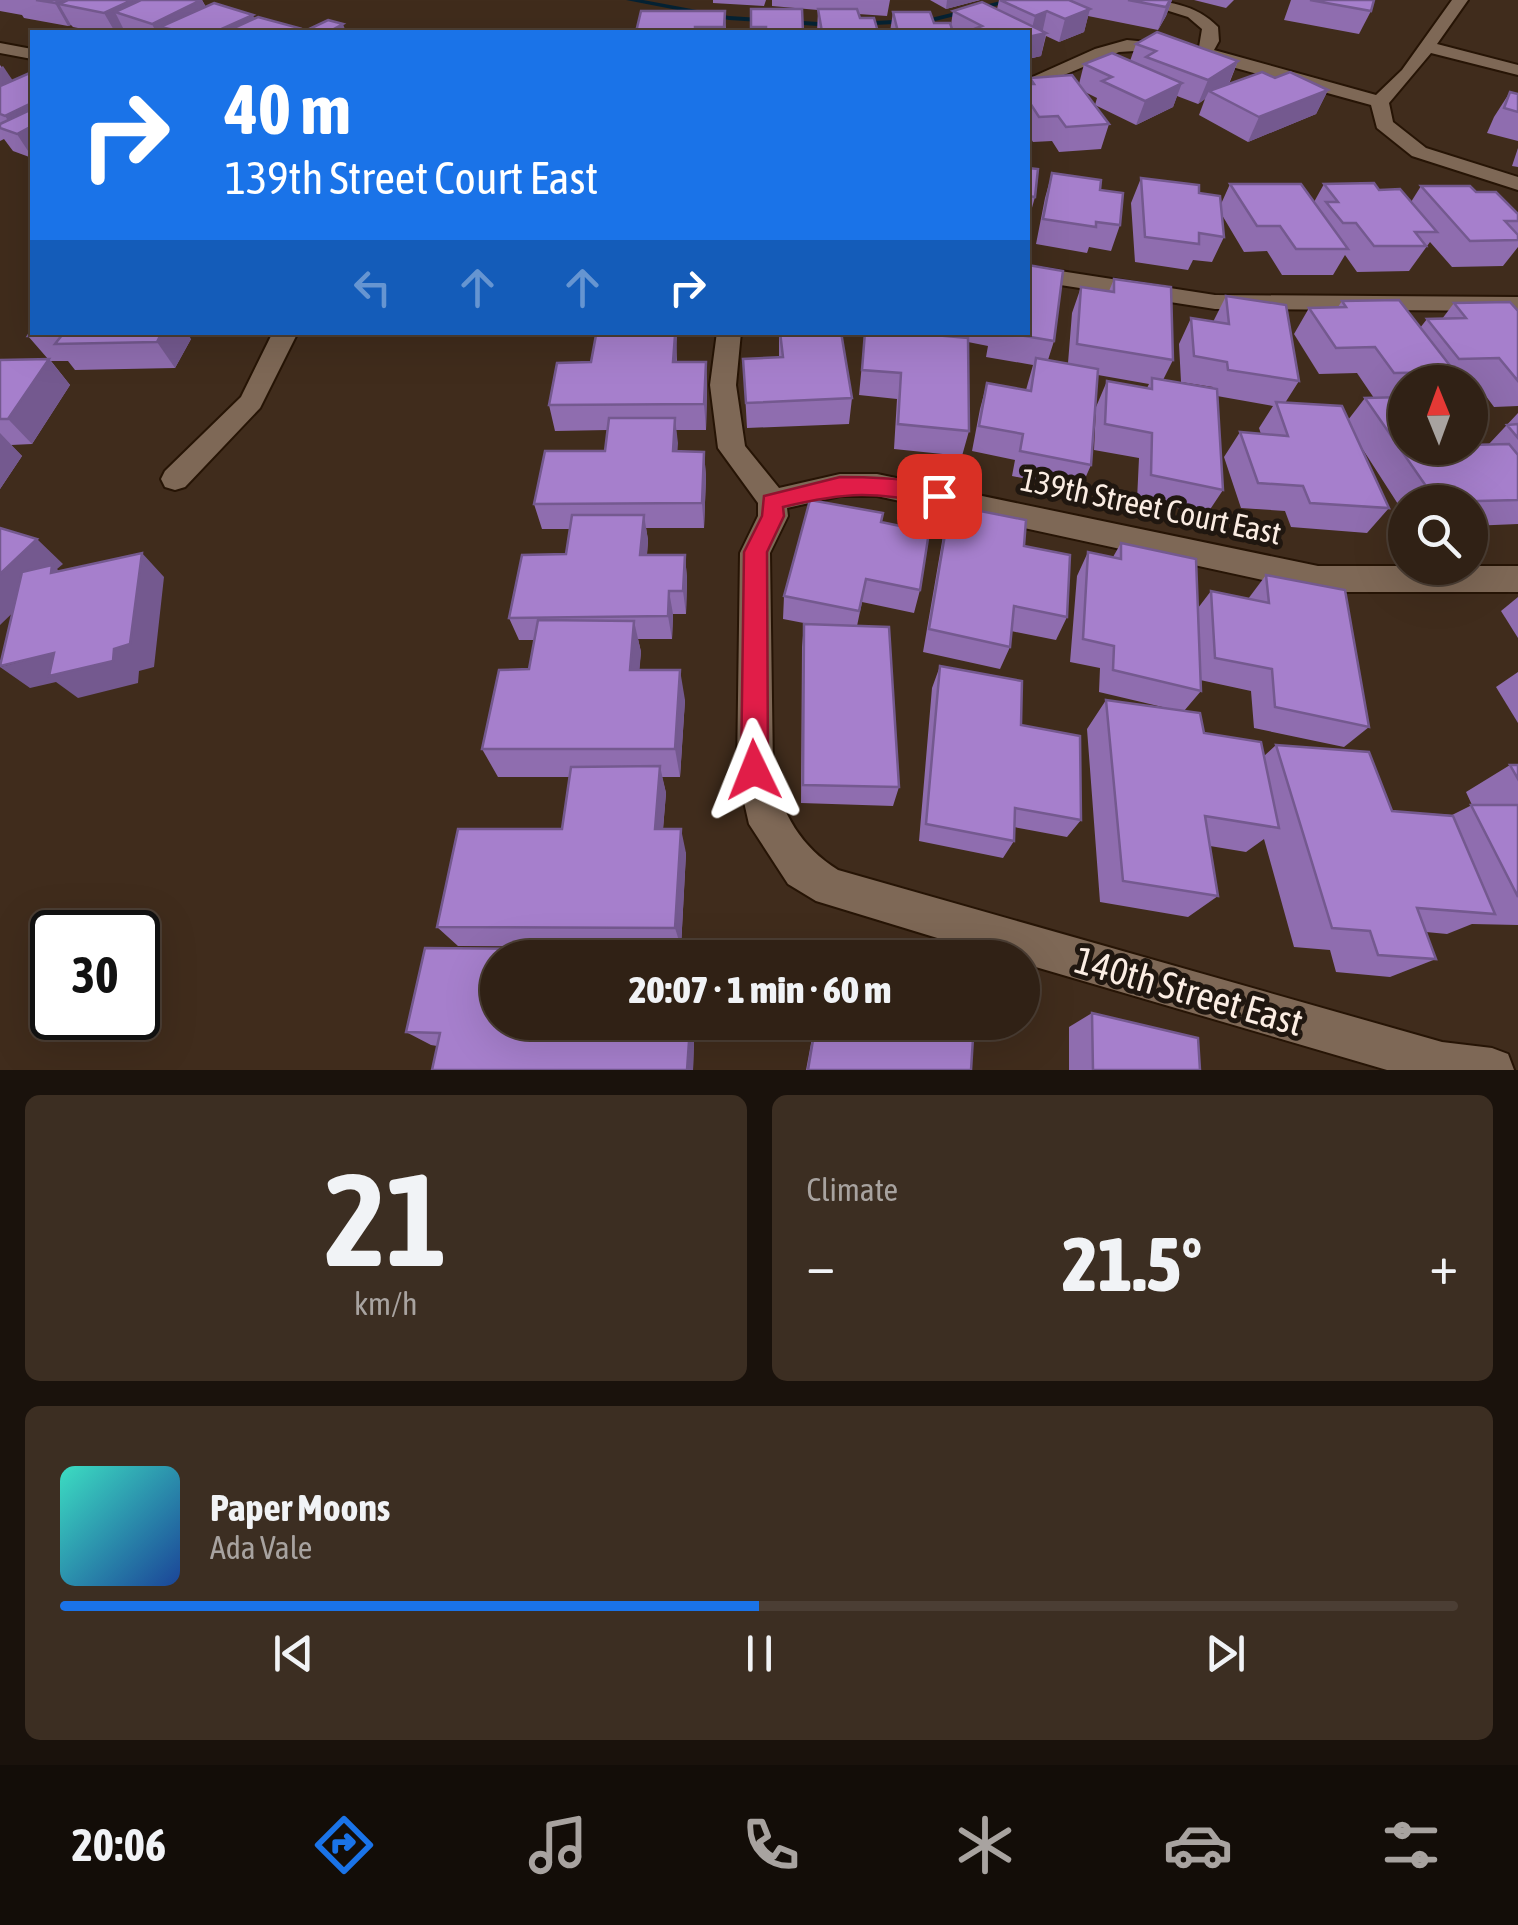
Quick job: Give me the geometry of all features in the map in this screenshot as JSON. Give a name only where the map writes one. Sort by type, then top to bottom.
[{"type":"street","points":[[1142,0],[1194,14],[1210,27],[1211,41],[1203,54]]},
{"type":"street","points":[[1380,102],[1428,47],[1460,0]]},
{"type":"street","points":[[1030,84],[1122,46],[1161,46],[1380,102]]},
{"type":"street","points":[[1428,47],[1518,70]]},
{"type":"street","points":[[0,48],[30,54]]},
{"type":"street","points":[[1380,102],[1384,124],[1403,143],[1518,184]]},
{"type":"street","points":[[1030,273],[1215,302],[1518,304]]},
{"type":"street","points":[[175,479],[252,402],[285,335]]},
{"type":"street","points":[[729,335],[723,385],[732,448],[772,502]]},
{"type":"street","name":"139th Street Court East","points":[[772,502],[840,485],[877,485],[1318,579],[1518,579]]},
{"type":"street","name":"140th Street East","points":[[772,502],[773,516],[756,552],[754,770],[762,812],[802,870],[830,887],[1442,1064],[1492,1070]]},
{"type":"building","points":[[68,0],[132,0],[104,13],[59,4]]},
{"type":"building","points":[[141,0],[201,0],[152,24],[115,12]]},
{"type":"building","points":[[1000,0],[1069,0],[1090,9],[1065,19],[1047,11],[1035,16]]},
{"type":"building","points":[[1128,0],[1170,0],[1166,7]]},
{"type":"building","points":[[1310,0],[1374,0],[1371,11]]},
{"type":"building","points":[[982,2],[1046,33],[1030,37],[1030,30],[976,30],[982,26],[953,11]]},
{"type":"building","points":[[214,3],[253,15],[219,30],[160,27]]},
{"type":"building","points":[[751,9],[802,9],[803,30],[751,27]]},
{"type":"building","points":[[818,9],[857,9],[860,18],[874,18],[877,30],[822,30]]},
{"type":"building","points":[[641,11],[725,11],[724,27],[636,30]]},
{"type":"building","points":[[893,12],[930,12],[934,23],[950,23],[952,30],[898,30]]},
{"type":"building","points":[[258,17],[299,28],[295,30],[229,30]]},
{"type":"building","points":[[328,20],[343,24],[334,29],[337,30],[307,30]]},
{"type":"building","points":[[1157,32],[1238,61],[1208,80],[1146,57],[1156,51],[1136,44]]},
{"type":"building","points":[[1112,53],[1182,83],[1145,101],[1102,81],[1112,77],[1084,64]]},
{"type":"building","points":[[1262,72],[1275,78],[1290,72],[1328,90],[1259,117],[1209,91]]},
{"type":"building","points":[[30,73],[30,104],[5,116],[0,114],[0,86]]},
{"type":"building","points":[[1072,75],[1109,124],[1066,127],[1058,116],[1039,117],[1030,103],[1030,84],[1034,84],[1030,78]]},
{"type":"building","points":[[1510,92],[1518,94],[1518,112],[1504,108]]},
{"type":"building","points":[[30,110],[30,127],[17,134],[0,128],[0,124]]},
{"type":"building","points":[[1030,168],[1038,169],[1035,197],[1030,196]]},
{"type":"building","points":[[1052,173],[1101,180],[1100,190],[1123,193],[1120,225],[1096,222],[1096,227],[1043,219]]},
{"type":"building","points":[[1141,178],[1199,185],[1199,193],[1220,196],[1224,237],[1199,233],[1199,244],[1145,237]]},
{"type":"building","points":[[1374,183],[1379,190],[1400,189],[1437,232],[1415,232],[1426,246],[1374,246],[1356,223],[1343,223],[1326,202],[1338,202],[1324,184]]},
{"type":"building","points":[[1230,184],[1301,184],[1348,249],[1296,249],[1280,226],[1257,226]]},
{"type":"building","points":[[1421,186],[1470,186],[1476,192],[1496,192],[1518,214],[1518,221],[1505,221],[1518,240],[1470,241]]},
{"type":"building","points":[[1030,265],[1063,271],[1054,341],[1019,335],[1030,335]]},
{"type":"building","points":[[1114,279],[1171,287],[1173,360],[1077,344],[1081,287],[1114,292]]},
{"type":"building","points":[[1226,296],[1286,305],[1299,381],[1228,370],[1227,362],[1194,356],[1191,318],[1229,324]]},
{"type":"building","points":[[1399,300],[1450,365],[1388,365],[1375,347],[1336,348],[1309,308],[1346,307],[1342,301]]},
{"type":"building","points":[[1510,302],[1518,311],[1518,381],[1499,358],[1459,359],[1427,319],[1466,318],[1454,303]]},
{"type":"building","points":[[62,335],[160,335],[157,342],[55,344]]},
{"type":"building","points":[[596,335],[675,335],[673,362],[706,362],[704,404],[549,405],[557,363],[591,362]]},
{"type":"building","points":[[780,335],[842,335],[852,398],[746,403],[743,359],[783,357]]},
{"type":"building","points":[[865,335],[968,338],[969,431],[898,424],[901,373],[862,370]]},
{"type":"building","points":[[1036,358],[1098,369],[1091,465],[1020,451],[1023,434],[979,426],[987,383],[1031,391]]},
{"type":"building","points":[[49,359],[8,419],[0,419],[0,360]]},
{"type":"building","points":[[1152,378],[1217,389],[1223,490],[1151,475],[1152,433],[1105,424],[1107,381],[1152,389]]},
{"type":"building","points":[[1388,397],[1388,431],[1365,398]]},
{"type":"building","points":[[1276,402],[1342,406],[1388,508],[1310,503],[1303,486],[1258,483],[1240,432],[1288,436]]},
{"type":"building","points":[[609,418],[675,418],[673,451],[704,452],[702,503],[534,504],[545,451],[605,451]]},
{"type":"building","points":[[1518,424],[1518,438],[1507,425]]},
{"type":"building","points":[[1509,444],[1518,455],[1518,500],[1488,501],[1488,485],[1425,485],[1411,465],[1488,465],[1488,445]]},
{"type":"building","points":[[810,500],[883,513],[881,522],[929,532],[920,590],[866,579],[859,611],[784,596]]},
{"type":"building","points":[[950,505],[1026,520],[1024,546],[1070,555],[1067,617],[1014,606],[1010,647],[929,629]]},
{"type":"building","points":[[572,515],[644,515],[640,555],[685,555],[683,591],[669,591],[668,616],[509,618],[522,555],[566,554]]},
{"type":"building","points":[[0,528],[37,539],[0,574]]},
{"type":"building","points":[[1121,543],[1196,559],[1201,691],[1113,670],[1114,646],[1083,639],[1088,552],[1121,559]]},
{"type":"building","points":[[142,553],[130,644],[114,649],[113,661],[49,676],[54,653],[0,666],[22,572],[52,565],[51,573]]},
{"type":"building","points":[[1266,575],[1345,590],[1369,727],[1275,707],[1272,669],[1215,658],[1211,591],[1269,603]]},
{"type":"building","points":[[538,620],[634,621],[630,670],[680,670],[675,749],[482,749],[499,670],[529,669]]},
{"type":"building","points":[[804,624],[889,627],[899,787],[803,785]]},
{"type":"building","points":[[940,666],[1022,681],[1021,725],[1080,736],[1081,820],[1015,808],[1014,841],[926,824]]},
{"type":"building","points":[[1106,700],[1200,713],[1204,733],[1261,742],[1279,828],[1205,816],[1218,896],[1123,881]]},
{"type":"building","points":[[1276,745],[1369,752],[1392,811],[1453,816],[1495,914],[1417,908],[1436,959],[1378,955],[1370,931],[1332,928]]},
{"type":"building","points":[[660,766],[655,829],[681,829],[675,928],[437,927],[458,829],[562,829],[571,767]]},
{"type":"building","points":[[1471,805],[1518,805],[1518,897]]},
{"type":"building","points":[[425,948],[480,949],[480,1040],[689,1040],[687,1070],[432,1070],[440,1033],[406,1032]]},
{"type":"building","points":[[1092,1013],[1198,1038],[1200,1070],[1093,1070]]},
{"type":"building","points":[[813,1040],[973,1040],[971,1070],[808,1070]]},
{"type":"waterway","points":[[630,0],[729,18],[833,25]]},
{"type":"waterway","points":[[856,24],[931,20],[1015,0]]},
{"type":"route","points":[[754,770],[756,552],[773,516],[772,502],[840,485],[877,485],[939,496]]}]
